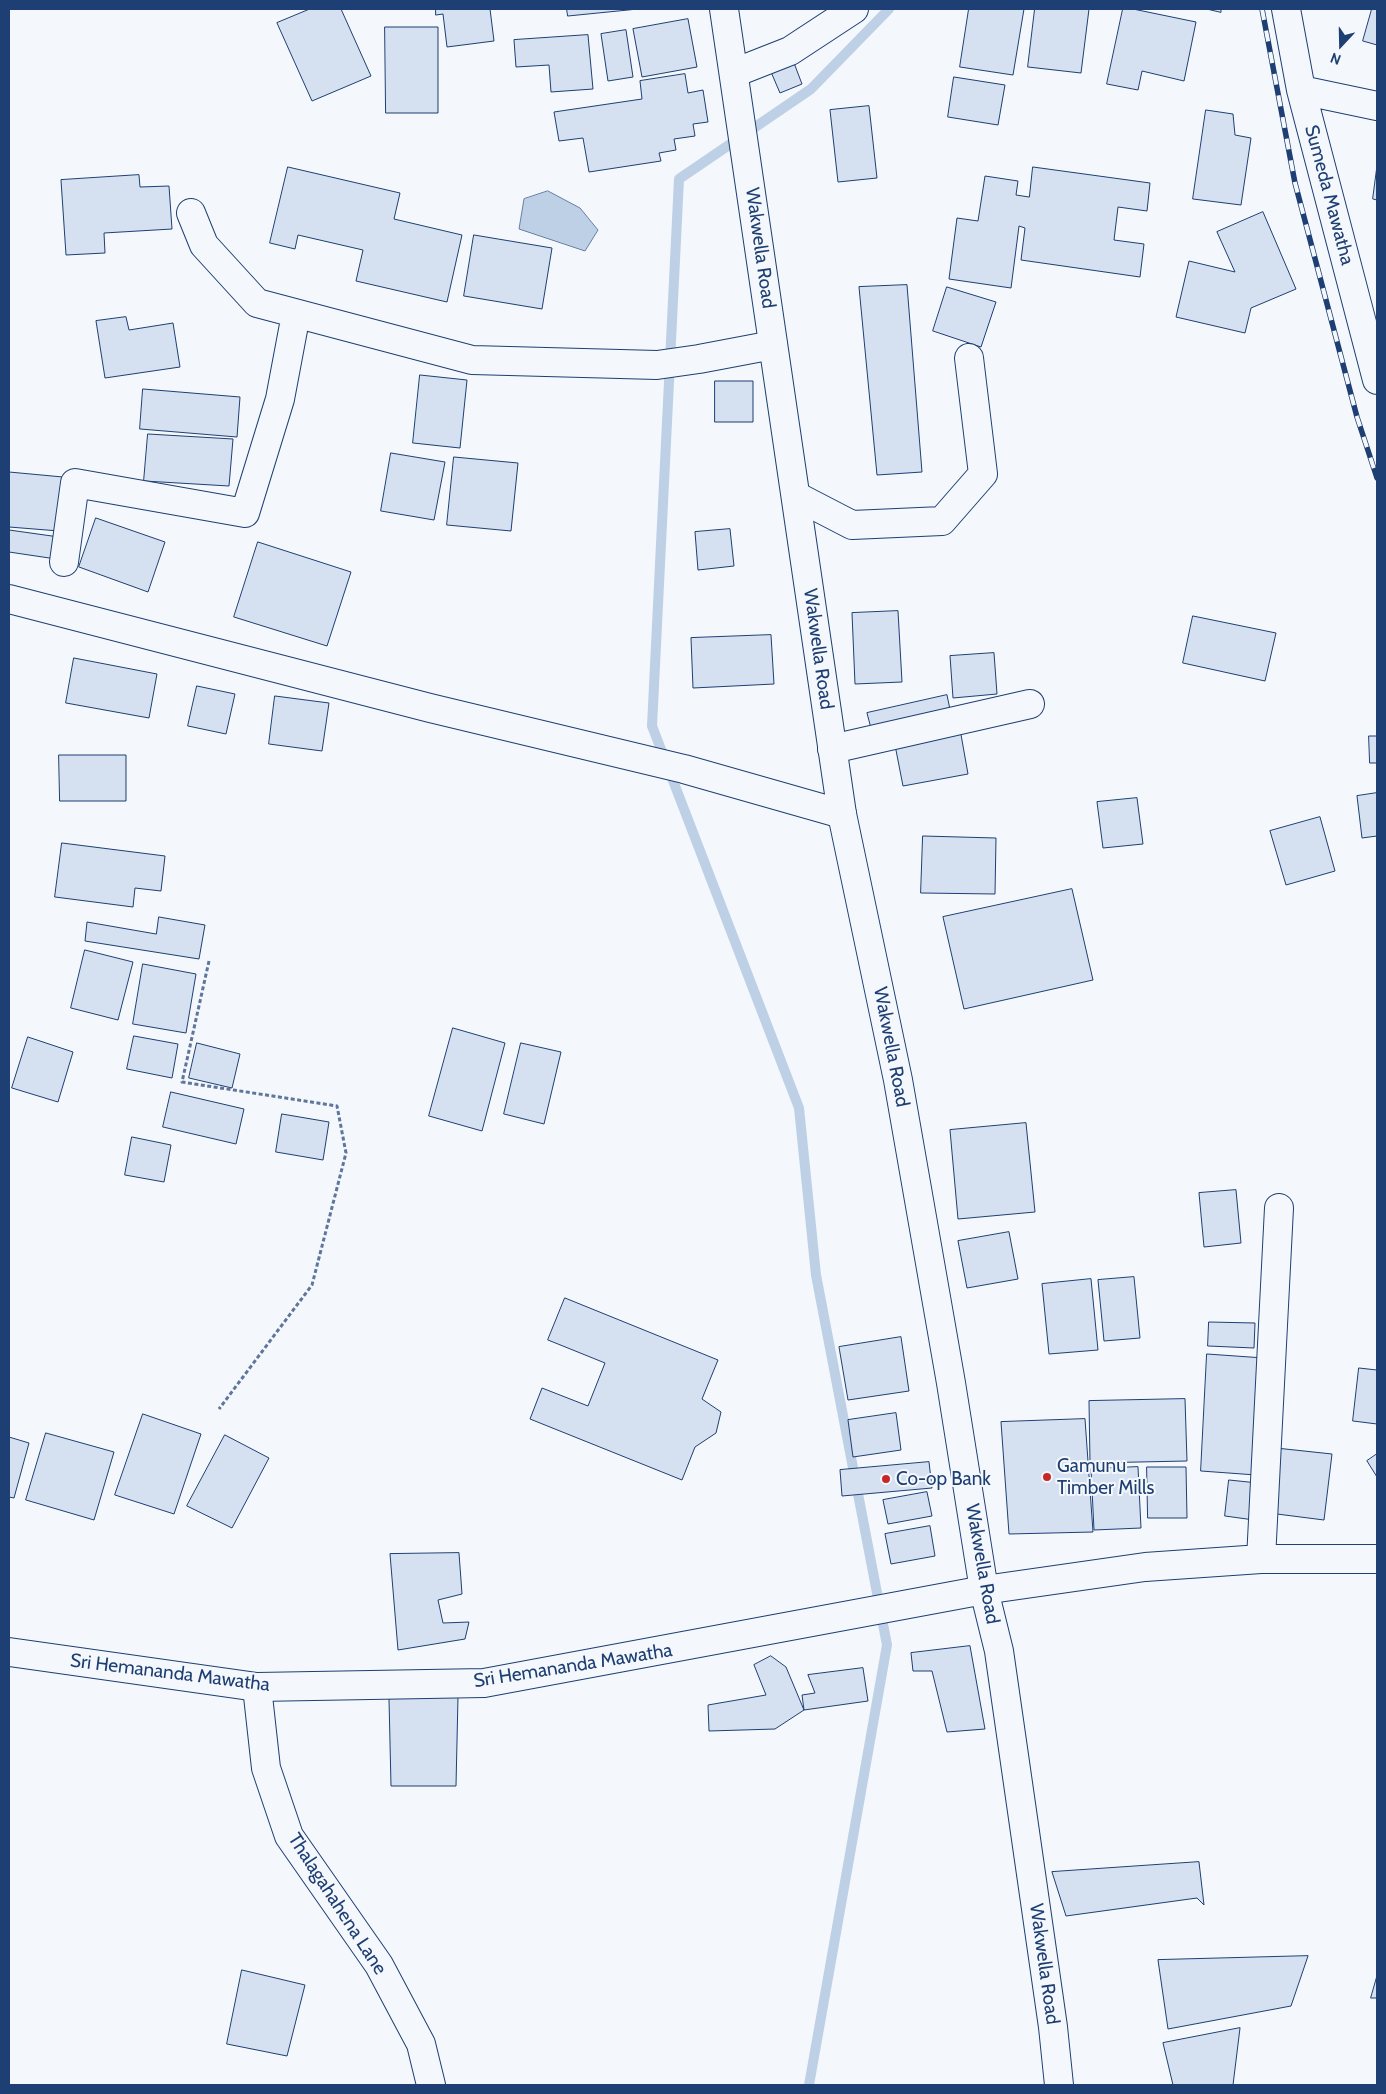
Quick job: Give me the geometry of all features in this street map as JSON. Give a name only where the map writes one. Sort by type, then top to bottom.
[{"type":"street","name":"Wakwella Road","points":[[724,9],[842,814],[898,1080],[951,1383],[984,1590],[1000,1660],[1053,2027],[1059,2085]]},
{"type":"street","points":[[734,73],[790,51],[854,9]]},
{"type":"street","name":"Sumeda Mawatha","points":[[1286,9],[1301,90],[1377,380]]},
{"type":"street","points":[[1301,90],[1377,106]]},
{"type":"street","points":[[191,213],[204,245],[257,304],[472,360],[658,365],[773,345]]},
{"type":"street","points":[[64,562],[75,483],[245,513],[280,399],[296,314]]},
{"type":"street","points":[[796,496],[852,525],[942,521],[983,474],[969,358]]},
{"type":"street","points":[[9,599],[430,708],[684,769],[842,814]]},
{"type":"street","points":[[832,749],[1030,704]]},
{"type":"street","points":[[1261,1559],[1279,1208]]},
{"type":"street","name":"Sri Hemananda Mawatha","points":[[9,1652],[257,1687],[484,1683],[984,1590],[1145,1567],[1261,1559],[1377,1559]]},
{"type":"street","name":"Thalagahahena Lane","points":[[257,1687],[266,1768],[289,1836],[379,1965],[420,2044],[431,2085]]},
{"type":"path","points":[[209,961],[182,1082],[336,1106],[346,1153],[312,1285],[219,1409]]},
{"type":"water","points":[[548,191],[580,208],[598,230],[585,251],[519,229],[524,199]]},
{"type":"building","points":[[310,9],[341,9],[371,76],[312,101],[277,23]]},
{"type":"building","points":[[436,9],[490,9],[494,41],[447,47],[443,14],[436,15]]},
{"type":"building","points":[[567,9],[638,9],[568,16]]},
{"type":"building","points":[[969,9],[1024,9],[1013,75],[960,67]]},
{"type":"building","points":[[1035,9],[1089,9],[1081,73],[1028,67]]},
{"type":"building","points":[[1123,9],[1133,9],[1196,22],[1184,81],[1142,71],[1138,90],[1107,84]]},
{"type":"building","points":[[1207,9],[1221,9],[1221,12]]},
{"type":"building","points":[[1372,9],[1377,9],[1377,45],[1363,41]]},
{"type":"building","points":[[688,19],[697,67],[642,77],[633,29]]},
{"type":"building","points":[[385,27],[438,27],[438,113],[386,113]]},
{"type":"building","points":[[626,30],[633,77],[608,81],[601,34]]},
{"type":"building","points":[[588,35],[593,89],[551,92],[549,65],[516,67],[514,40]]},
{"type":"building","points":[[794,63],[802,84],[780,93],[771,72]]},
{"type":"building","points":[[685,74],[688,93],[703,90],[708,122],[693,124],[695,136],[674,139],[676,150],[659,153],[661,161],[589,172],[583,138],[559,141],[554,112],[642,99],[640,81]]},
{"type":"building","points":[[954,77],[1005,85],[998,125],[948,117]]},
{"type":"building","points":[[869,106],[877,178],[838,182],[830,110]]},
{"type":"building","points":[[1206,110],[1233,114],[1235,135],[1251,138],[1241,205],[1193,199]]},
{"type":"building","points":[[1377,166],[1377,200],[1373,199]]},
{"type":"building","points":[[288,167],[400,193],[394,219],[462,235],[447,302],[356,281],[363,250],[298,235],[295,249],[270,243]]},
{"type":"building","points":[[1033,167],[1150,183],[1147,211],[1118,207],[1114,240],[1144,244],[1140,277],[1021,260],[1025,228],[1019,226],[1011,288],[949,279],[957,218],[978,221],[985,176],[1018,181],[1016,195],[1029,197]]},
{"type":"building","points":[[139,175],[140,187],[169,186],[172,229],[104,233],[105,253],[66,255],[61,180]]},
{"type":"building","points":[[1263,212],[1296,289],[1251,308],[1245,333],[1176,317],[1189,261],[1235,272],[1217,232]]},
{"type":"building","points":[[474,235],[552,248],[542,309],[464,296]]},
{"type":"building","points":[[907,285],[922,472],[877,475],[859,287]]},
{"type":"building","points":[[947,287],[996,302],[981,347],[933,331]]},
{"type":"building","points":[[126,317],[129,330],[173,323],[180,367],[105,378],[96,321]]},
{"type":"building","points":[[420,375],[467,380],[460,448],[413,443]]},
{"type":"building","points":[[715,381],[753,381],[753,422],[715,422]]},
{"type":"building","points":[[143,389],[240,397],[237,437],[140,429]]},
{"type":"building","points":[[148,434],[233,439],[229,486],[144,481]]},
{"type":"building","points":[[391,453],[445,462],[434,520],[381,511]]},
{"type":"building","points":[[454,457],[518,463],[511,531],[447,525]]},
{"type":"building","points":[[9,472],[63,477],[59,531],[9,527]]},
{"type":"building","points":[[96,518],[165,542],[148,592],[79,567]]},
{"type":"building","points":[[730,529],[734,566],[698,570],[695,532]]},
{"type":"building","points":[[9,530],[59,537],[56,559],[9,552]]},
{"type":"building","points":[[258,542],[351,572],[327,646],[234,617]]},
{"type":"building","points":[[898,611],[902,682],[855,684],[852,613]]},
{"type":"building","points":[[1193,616],[1276,633],[1265,681],[1183,663]]},
{"type":"building","points":[[771,635],[774,684],[693,688],[691,638]]},
{"type":"building","points":[[994,653],[997,694],[953,698],[950,656]]},
{"type":"building","points":[[74,658],[157,674],[149,718],[66,703]]},
{"type":"building","points":[[197,686],[235,694],[226,734],[188,726]]},
{"type":"building","points":[[947,695],[952,719],[873,736],[867,713]]},
{"type":"building","points":[[275,696],[329,703],[322,751],[269,744]]},
{"type":"building","points":[[960,729],[968,774],[903,786],[894,740]]},
{"type":"building","points":[[1369,736],[1377,736],[1377,763],[1370,763]]},
{"type":"building","points":[[59,755],[126,755],[126,801],[60,801]]},
{"type":"building","points":[[1377,793],[1377,836],[1362,838],[1357,796]]},
{"type":"building","points":[[1137,798],[1143,844],[1103,848],[1097,802]]},
{"type":"building","points":[[1320,817],[1335,871],[1286,885],[1270,831]]},
{"type":"building","points":[[923,836],[996,838],[995,894],[921,893]]},
{"type":"building","points":[[62,843],[165,856],[161,891],[135,888],[133,907],[55,897]]},
{"type":"building","points":[[1072,889],[1093,980],[964,1009],[943,917]]},
{"type":"building","points":[[159,917],[205,925],[199,959],[85,941],[87,922],[156,934]]},
{"type":"building","points":[[85,950],[133,962],[118,1020],[71,1008]]},
{"type":"building","points":[[143,964],[196,974],[186,1033],[133,1024]]},
{"type":"building","points":[[453,1028],[505,1043],[482,1131],[429,1116]]},
{"type":"building","points":[[134,1036],[178,1044],[172,1078],[127,1069]]},
{"type":"building","points":[[28,1037],[73,1052],[58,1102],[12,1088]]},
{"type":"building","points":[[197,1043],[240,1054],[232,1088],[189,1078]]},
{"type":"building","points":[[521,1043],[561,1052],[544,1124],[504,1114]]},
{"type":"building","points":[[171,1092],[244,1109],[236,1144],[163,1127]]},
{"type":"building","points":[[282,1114],[329,1122],[323,1160],[276,1152]]},
{"type":"building","points":[[1026,1123],[1035,1212],[958,1219],[950,1130]]},
{"type":"building","points":[[132,1137],[171,1145],[164,1182],[125,1175]]},
{"type":"building","points":[[1236,1190],[1241,1243],[1204,1247],[1199,1193]]},
{"type":"building","points":[[1009,1232],[1018,1279],[967,1288],[958,1241]]},
{"type":"building","points":[[1134,1277],[1140,1338],[1104,1341],[1098,1280]]},
{"type":"building","points":[[1091,1279],[1098,1350],[1049,1354],[1042,1284]]},
{"type":"building","points":[[565,1298],[718,1360],[702,1399],[721,1412],[716,1433],[695,1447],[682,1480],[530,1419],[542,1388],[588,1406],[605,1363],[548,1340]]},
{"type":"building","points":[[1209,1322],[1255,1323],[1254,1348],[1208,1346]]},
{"type":"building","points":[[901,1337],[909,1391],[848,1400],[839,1347]]},
{"type":"building","points":[[1207,1354],[1264,1358],[1256,1475],[1201,1471]]},
{"type":"building","points":[[1359,1368],[1377,1370],[1377,1424],[1353,1421]]},
{"type":"building","points":[[1185,1399],[1187,1461],[1090,1463],[1089,1401]]},
{"type":"building","points":[[896,1413],[901,1450],[853,1457],[848,1420]]},
{"type":"building","points":[[143,1414],[201,1434],[174,1514],[115,1495]]},
{"type":"building","name":"Gamunu Timber Mills","points":[[1085,1419],[1093,1532],[1009,1534],[1001,1422]]},
{"type":"building","points":[[46,1433],[114,1452],[94,1520],[26,1500]]},
{"type":"building","points":[[225,1435],[269,1458],[232,1528],[187,1506]]},
{"type":"building","points":[[9,1437],[29,1443],[14,1498],[9,1497]]},
{"type":"building","points":[[1276,1448],[1332,1454],[1324,1520],[1269,1513]]},
{"type":"building","points":[[1377,1454],[1377,1477],[1367,1461]]},
{"type":"building","name":"Co-op Bank","points":[[929,1462],[932,1488],[842,1496],[840,1470]]},
{"type":"building","points":[[1138,1467],[1141,1528],[1094,1530],[1091,1469]]},
{"type":"building","points":[[1147,1467],[1186,1467],[1187,1518],[1148,1518]]},
{"type":"building","points":[[1229,1480],[1258,1483],[1254,1520],[1225,1516]]},
{"type":"building","points":[[927,1492],[932,1516],[888,1524],[883,1500]]},
{"type":"building","points":[[930,1526],[935,1556],[891,1564],[885,1534]]},
{"type":"building","points":[[459,1553],[462,1594],[438,1600],[443,1623],[469,1622],[465,1639],[398,1650],[390,1554]]},
{"type":"building","points":[[970,1646],[985,1729],[947,1732],[932,1671],[913,1671],[911,1653]]},
{"type":"building","points":[[771,1656],[786,1667],[804,1710],[775,1729],[709,1731],[708,1705],[766,1695],[754,1665]]},
{"type":"building","points":[[863,1668],[868,1701],[804,1710],[802,1695],[815,1693],[808,1675]]},
{"type":"building","points":[[458,1697],[456,1786],[391,1786],[389,1699]]},
{"type":"building","points":[[1199,1862],[1204,1905],[1197,1898],[1066,1916],[1052,1872]]},
{"type":"building","points":[[1308,1956],[1291,2006],[1168,2029],[1158,1960]]},
{"type":"building","points":[[242,1970],[305,1985],[287,2056],[227,2044]]},
{"type":"building","points":[[1377,1976],[1377,1998],[1371,1998]]},
{"type":"building","points":[[1240,2028],[1233,2085],[1173,2085],[1163,2043]]},
{"type":"waterway","points":[[809,2085],[887,1645],[816,1275],[799,1108],[652,726],[679,179],[811,89],[889,9]]},
{"type":"railway","points":[[1262,9],[1295,183],[1357,417],[1377,478]]},
{"type":"place","name":"Gamunu Timber Mills","points":[[1047,1477]]},
{"type":"place","name":"Co-op Bank","points":[[886,1479]]}]
